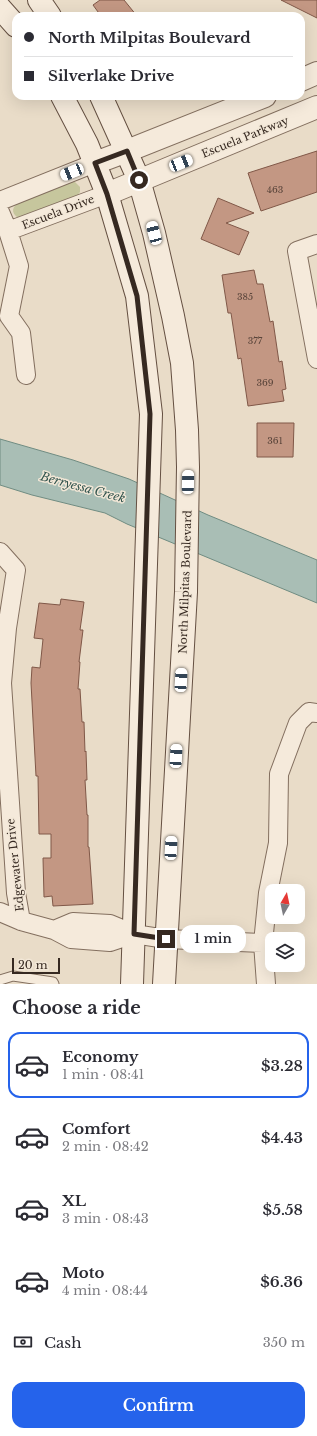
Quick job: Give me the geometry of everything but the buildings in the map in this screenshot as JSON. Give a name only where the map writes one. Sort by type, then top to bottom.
[{"type":"main road","points":[[39,0],[47,12]]},
{"type":"main road","points":[[0,8],[12,22]]},
{"type":"main road","points":[[305,78],[317,73]]},
{"type":"main road","points":[[64,100],[87,144],[107,194],[137,296],[150,414],[132,984]]},
{"type":"main road","name":"North Milpitas Boulevard","points":[[103,100],[139,180],[170,301],[182,362],[188,467],[186,592],[164,984]]},
{"type":"main road","points":[[95,163],[255,100]]},
{"type":"main road","name":"Escuela Parkway","points":[[107,194],[317,107]]},
{"type":"street","points":[[0,201],[95,163]]},
{"type":"street","name":"Escuela Drive","points":[[8,230],[107,194]]},
{"type":"street","points":[[0,212],[8,230],[19,266],[5,318],[21,333],[26,375]]},
{"type":"street","points":[[317,244],[296,251],[317,359]]},
{"type":"street","name":"Edgewater Drive","points":[[0,552],[2,552],[16,570],[7,628],[2,683],[15,885],[21,921]]},
{"type":"street","points":[[266,984],[264,943],[268,893],[278,843],[279,774],[298,723],[313,713]]},
{"type":"street","points":[[0,912],[21,921],[54,930],[71,939],[110,942],[134,934],[166,939],[264,943]]},
{"type":"lane","points":[[0,980],[13,976],[53,982],[54,984]]},
{"type":"green space","points":[[71,182],[75,182],[80,187],[80,192],[77,196],[19,218],[14,213],[13,209],[17,204]]},
{"type":"water","name":"Berryessa Creek","points":[[0,439],[73,460],[129,479],[208,515],[317,560],[317,603],[127,524],[105,513],[32,495],[0,485]]},
{"type":"route","points":[[139,180],[127,151],[95,163],[107,194],[137,296],[150,414],[134,934],[166,939]]}]
